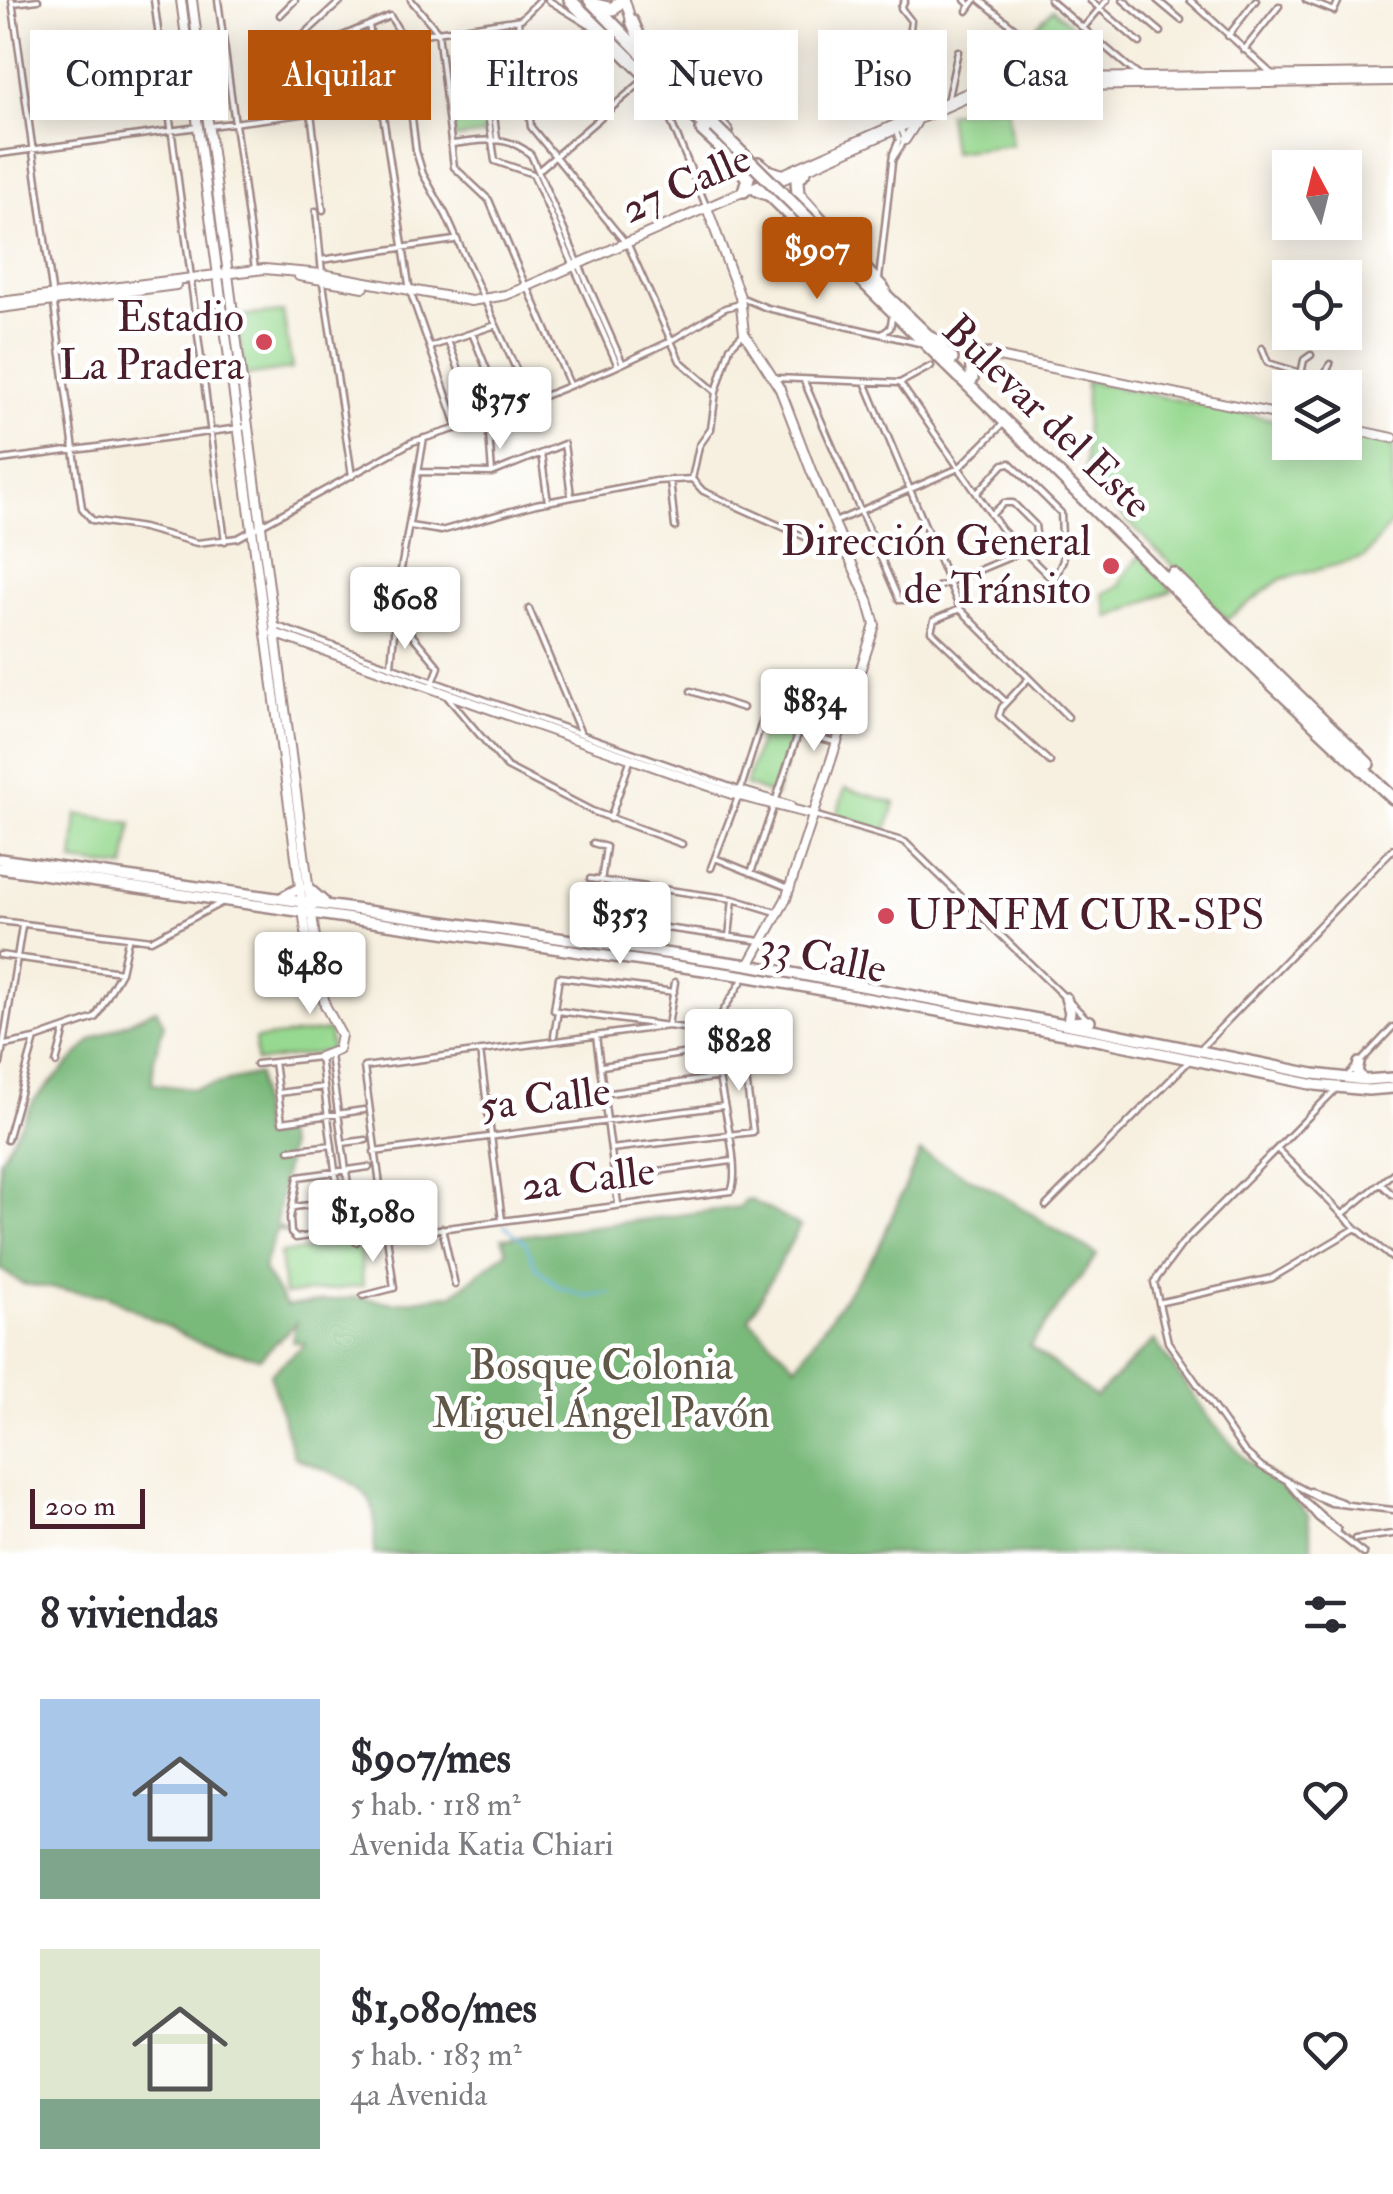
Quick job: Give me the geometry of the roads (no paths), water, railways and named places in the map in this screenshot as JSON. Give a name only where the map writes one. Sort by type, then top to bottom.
[{"type":"highway","name":"Bulevar del Este","points":[[592,2],[634,44]]},
{"type":"highway","points":[[592,2],[625,10]]},
{"type":"highway","name":"Bulevar del Este","points":[[572,6],[634,63]]},
{"type":"highway","points":[[616,45],[623,32]]},
{"type":"highway","points":[[690,120],[750,174],[757,171],[758,163]]},
{"type":"highway","name":"Bulevar del Este","points":[[701,120],[713,129]]},
{"type":"highway","name":"Bulevar del Este","points":[[705,120],[927,339],[939,359],[970,382],[1393,798]]},
{"type":"highway","points":[[714,120],[768,172],[780,175]]},
{"type":"highway","points":[[731,158],[748,178],[750,190],[767,192],[883,294]]},
{"type":"highway","points":[[805,170],[796,181],[797,192],[824,224]]},
{"type":"highway","points":[[782,207],[779,192],[790,188],[883,294]]},
{"type":"highway","name":"Bulevar del Este","points":[[883,294],[893,313],[927,339]]},
{"type":"highway","points":[[970,382],[972,362],[986,354]]},
{"type":"highway","name":"Bulevar del Este","points":[[1227,633],[1393,787]]},
{"type":"main road","name":"33 Calle","points":[[0,858],[1094,1026],[1260,1073],[1337,1088],[1393,1088]]},
{"type":"main road","name":"33 Calle","points":[[0,868],[747,971],[1134,1047],[1345,1078],[1393,1078]]},
{"type":"main road","points":[[276,899],[304,888],[336,907]]},
{"type":"main road","points":[[1064,1023],[1070,1012],[1066,998]]},
{"type":"main road","points":[[1050,1033],[1090,1036],[1094,1026],[1104,1038],[1134,1047]]},
{"type":"main road","points":[[1360,1063],[1358,1077],[1365,1080]]},
{"type":"main road","points":[[1260,1073],[1302,1077],[1314,1074]]},
{"type":"street","points":[[38,0],[13,2],[81,500],[85,515],[100,522],[198,543],[224,541],[256,530],[424,438],[488,419],[620,365],[671,341],[740,300],[882,334],[943,342],[1272,413]]},
{"type":"street","points":[[154,0],[224,541]]},
{"type":"street","points":[[181,0],[223,274]]},
{"type":"street","points":[[192,0],[256,530],[275,629],[304,888]]},
{"type":"street","points":[[218,0],[255,269]]},
{"type":"street","points":[[280,15],[295,0]]},
{"type":"street","points":[[309,30],[342,0]]},
{"type":"street","points":[[412,0],[438,32],[454,167],[489,200],[570,386]]},
{"type":"street","points":[[431,33],[518,20],[540,0]]},
{"type":"street","points":[[548,0],[572,6]]},
{"type":"street","points":[[905,0],[901,8],[910,21],[909,30]]},
{"type":"street","points":[[967,11],[978,0],[1017,30]]},
{"type":"street","points":[[1050,0],[1134,70],[1140,81]]},
{"type":"street","points":[[1090,0],[1140,43]]},
{"type":"street","points":[[1083,28],[1108,0]]},
{"type":"street","points":[[1123,0],[1162,32]]},
{"type":"street","points":[[1157,0],[1181,20]]},
{"type":"street","points":[[1228,36],[1256,0]]},
{"type":"street","points":[[1306,0],[1334,10],[1338,0]]},
{"type":"street","points":[[1194,1],[1277,79]]},
{"type":"street","points":[[1244,50],[1279,6]]},
{"type":"street","points":[[623,32],[625,10]]},
{"type":"street","points":[[357,30],[390,16],[398,30]]},
{"type":"street","points":[[518,20],[529,122],[627,246],[686,369],[716,392]]},
{"type":"street","points":[[369,25],[370,30]]},
{"type":"street","points":[[479,26],[494,139],[492,155],[497,163],[535,173]]},
{"type":"street","points":[[947,103],[958,51]]},
{"type":"street","name":"27 Calle","points":[[947,103],[1006,84],[1393,78]]},
{"type":"street","points":[[535,173],[634,93]]},
{"type":"street","points":[[209,126],[252,120]]},
{"type":"street","points":[[312,120],[324,210]]},
{"type":"street","points":[[383,120],[411,294],[458,428]]},
{"type":"street","points":[[413,120],[423,174],[530,402]]},
{"type":"street","points":[[614,1177],[732,1161],[714,1032],[779,914],[814,816],[834,742],[875,632],[872,611],[775,378],[744,333],[740,300],[671,120]]},
{"type":"street","points":[[883,294],[879,266],[892,160],[899,140],[898,120]]},
{"type":"street","name":"27 Calle","points":[[750,190],[805,170],[910,120]]},
{"type":"street","name":"27 Calle","points":[[0,305],[255,269],[411,294],[485,301],[528,288],[780,175],[915,120]]},
{"type":"street","points":[[892,160],[917,120]]},
{"type":"street","points":[[897,126],[905,140]]},
{"type":"street","points":[[0,154],[198,127]]},
{"type":"street","points":[[452,144],[494,139],[522,147],[531,155],[535,173],[620,365]]},
{"type":"street","points":[[316,212],[352,476]]},
{"type":"street","points":[[320,260],[457,240]]},
{"type":"street","points":[[866,271],[879,266]]},
{"type":"street","name":"27 Calle","points":[[223,274],[322,277]]},
{"type":"street","points":[[882,334],[892,326],[893,313]]},
{"type":"street","points":[[430,348],[496,324]]},
{"type":"street","points":[[472,333],[504,412]]},
{"type":"street","points":[[692,479],[699,446],[712,429],[716,392],[730,347],[744,333]]},
{"type":"street","points":[[448,341],[479,422]]},
{"type":"street","points":[[1262,348],[1268,363],[1292,370]]},
{"type":"street","points":[[775,378],[900,383],[939,359],[986,354]]},
{"type":"street","points":[[1303,370],[1306,356],[1310,355]]},
{"type":"street","points":[[1327,370],[1330,364]]},
{"type":"street","points":[[804,381],[897,598],[903,601],[948,583],[1022,552],[1038,541],[1035,526],[1010,502],[991,515]]},
{"type":"street","points":[[865,382],[960,609],[1068,717]]},
{"type":"street","points":[[900,383],[991,515],[1022,552],[1072,599]]},
{"type":"street","points":[[835,522],[959,468],[1005,416]]},
{"type":"street","points":[[488,419],[492,473]]},
{"type":"street","points":[[0,460],[243,427]]},
{"type":"street","points":[[1362,432],[1393,438]]},
{"type":"street","points":[[390,670],[394,614],[424,438]]},
{"type":"street","points":[[418,472],[492,473],[566,444],[572,497]]},
{"type":"street","points":[[541,454],[548,502]]},
{"type":"street","points":[[977,493],[1010,462],[1058,507],[1062,516],[1063,560],[1054,582]]},
{"type":"street","points":[[410,526],[441,531],[572,497],[692,479]]},
{"type":"street","points":[[692,479],[703,492],[805,536],[822,542],[843,540]]},
{"type":"street","points":[[670,480],[674,527]]},
{"type":"street","points":[[256,1064],[325,1056],[341,1044],[326,1005],[307,908],[263,612],[262,569]]},
{"type":"street","points":[[960,609],[931,624],[934,634],[1006,702]]},
{"type":"street","points":[[529,610],[581,738]]},
{"type":"street","points":[[263,612],[267,626],[737,793]]},
{"type":"street","points":[[394,614],[437,664],[432,685]]},
{"type":"street","points":[[1028,679],[1006,702],[999,716],[1050,762]]},
{"type":"street","points":[[432,685],[444,693],[737,793],[775,805],[810,810],[814,816],[905,842],[1094,1026]]},
{"type":"street","points":[[691,691],[743,708]]},
{"type":"street","points":[[444,693],[507,767],[610,818],[682,844]]},
{"type":"street","points":[[711,868],[765,712]]},
{"type":"street","points":[[762,723],[834,742]]},
{"type":"street","points":[[751,873],[798,731]]},
{"type":"street","points":[[610,818],[632,758]]},
{"type":"street","points":[[593,843],[606,847],[594,918],[762,941]]},
{"type":"street","points":[[1046,1206],[1393,848]]},
{"type":"street","points":[[715,858],[786,886]]},
{"type":"street","points":[[590,879],[733,898],[779,914]]},
{"type":"street","points":[[729,937],[733,898]]},
{"type":"street","points":[[0,921],[128,939],[158,938],[225,900]]},
{"type":"street","points":[[0,1064],[22,924]]},
{"type":"street","points":[[2,1047],[94,1018],[121,972],[128,939]]},
{"type":"street","points":[[0,954],[121,972]]},
{"type":"street","points":[[674,992],[561,976],[557,978],[552,1004],[558,1011],[714,1032]]},
{"type":"street","points":[[668,1026],[676,982]]},
{"type":"street","points":[[554,1036],[558,1011]]},
{"type":"street","points":[[363,1296],[394,1288],[364,1067],[668,1026]]},
{"type":"street","points":[[1393,1027],[1278,1150],[1172,1255],[1155,1278],[1168,1342],[1244,1451],[1286,1480],[1331,1503],[1393,1510]]},
{"type":"street","points":[[56,1063],[64,1028]]},
{"type":"street","points":[[596,1036],[618,1204]]},
{"type":"street","points":[[7,1140],[35,1039]]},
{"type":"street","points":[[600,1066],[742,1045],[766,1045]]},
{"type":"street","points":[[611,1149],[754,1130],[742,1045]]},
{"type":"street","points":[[480,1050],[502,1220]]},
{"type":"street","points":[[325,1056],[324,1087],[343,1230]]},
{"type":"street","points":[[325,1056],[338,1114],[356,1242]]},
{"type":"street","points":[[274,1062],[282,1122],[364,1110]]},
{"type":"street","points":[[746,1066],[768,1067]]},
{"type":"street","points":[[604,1094],[720,1077]]},
{"type":"street","points":[[278,1093],[324,1087]]},
{"type":"street","name":"5a Calle","points":[[374,1152],[724,1106]]},
{"type":"street","points":[[342,1143],[366,1140]]},
{"type":"street","points":[[289,1150],[332,1145]]},
{"type":"street","points":[[1278,1150],[1393,1259]]},
{"type":"street","name":"2a Calle","points":[[386,1236],[731,1191],[735,1185],[732,1161]]},
{"type":"street","points":[[369,1167],[297,1178],[290,1227],[294,1237],[379,1226]]},
{"type":"street","points":[[1342,1214],[1393,1173]]},
{"type":"street","points":[[1381,1184],[1393,1195]]},
{"type":"street","points":[[350,1200],[373,1196]]},
{"type":"street","points":[[293,1207],[339,1201]]},
{"type":"street","points":[[442,1228],[455,1285]]},
{"type":"street","points":[[1161,1302],[1272,1278],[1356,1228]]},
{"type":"street","points":[[1286,1480],[1318,1518],[1364,1554]]},
{"type":"street","points":[[1355,1539],[1393,1534]]},
{"type":"waterway","points":[[504,1225],[525,1242],[536,1267],[559,1287],[586,1296],[609,1293]]},
{"type":"place","name":"Estadio La Pradera","points":[[264,342]]},
{"type":"place","name":"Dirección General de Tránsito","points":[[1111,566]]},
{"type":"place","name":"UPNFM CUR-SPS","points":[[886,916]]},
{"type":"park label","name":"Bosque Colonia Miguel Ángel Pavón","points":[[601,1390]]}]
